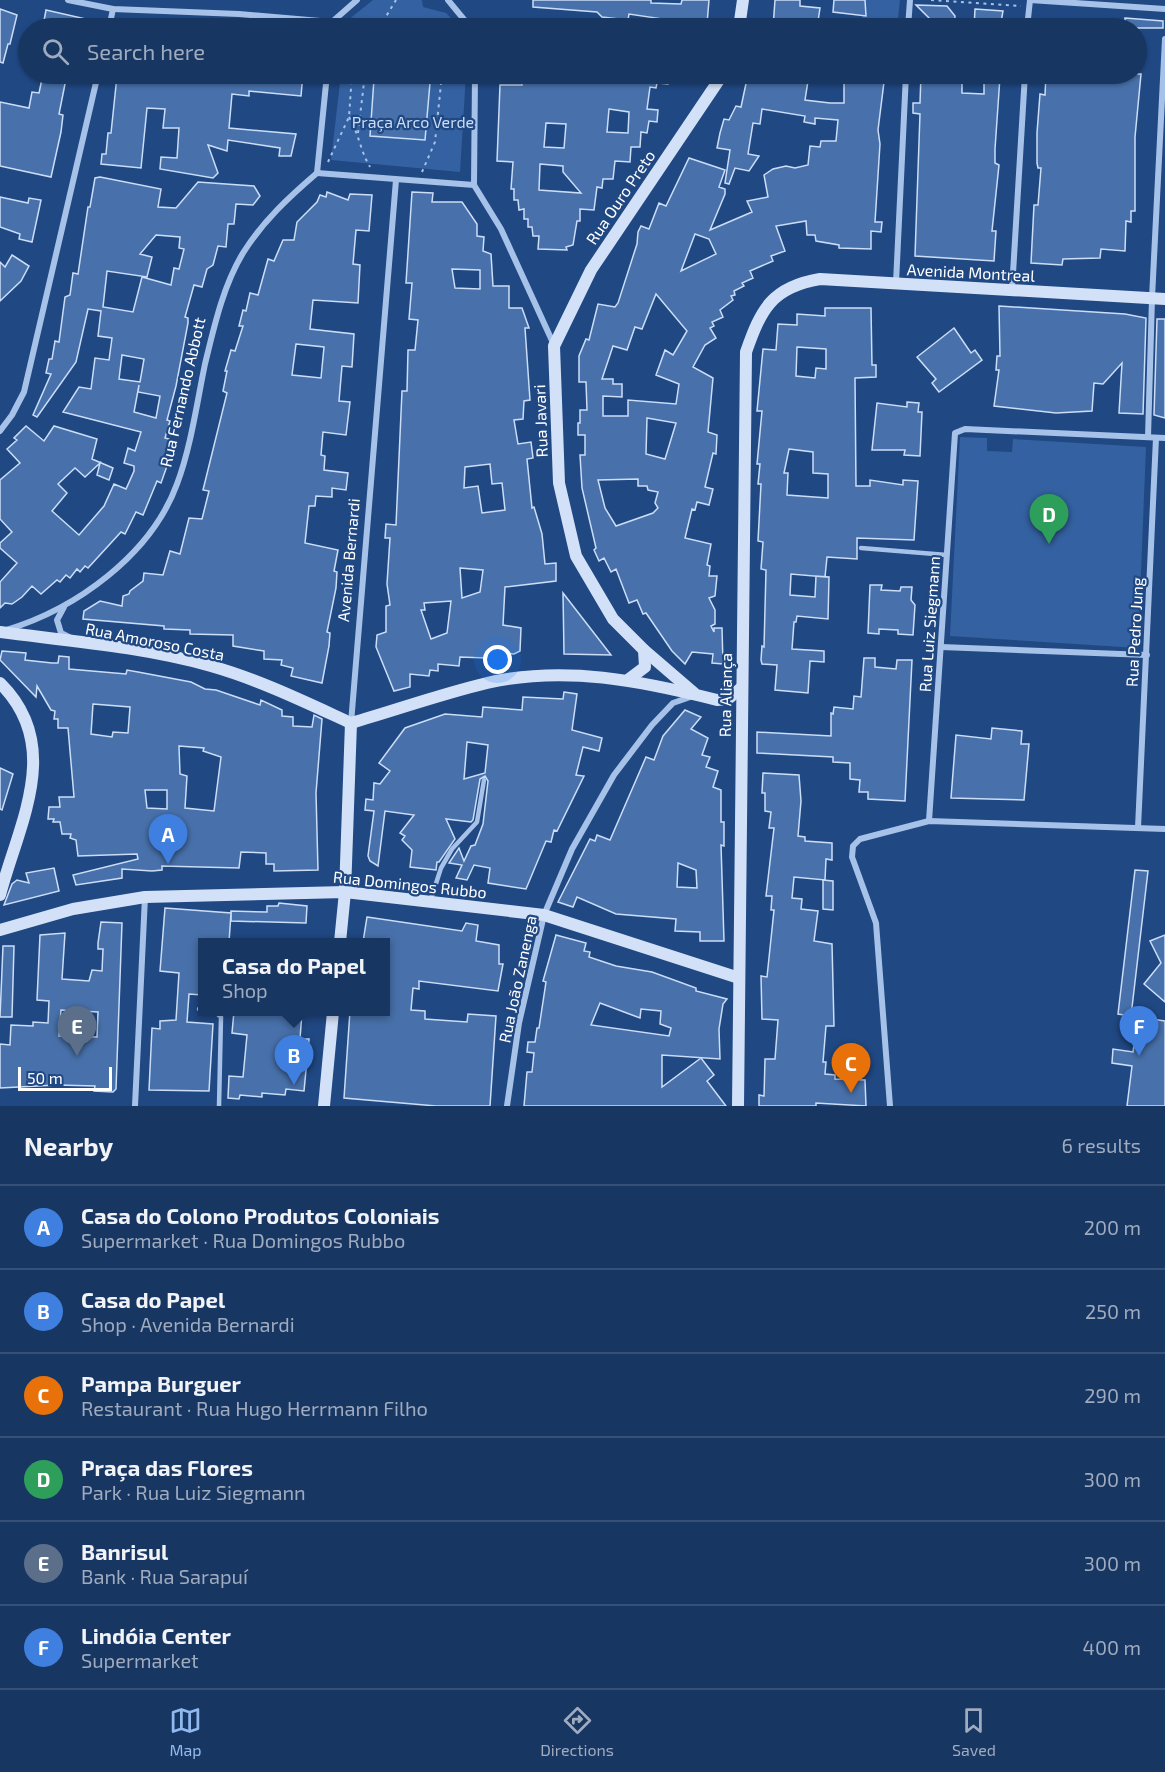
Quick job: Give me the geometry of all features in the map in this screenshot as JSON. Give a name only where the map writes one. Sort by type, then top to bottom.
[{"type":"street","points":[[68,0],[113,9],[239,14],[273,18]]},
{"type":"street","points":[[339,18],[357,0]]},
{"type":"street","points":[[448,0],[463,18]]},
{"type":"street","points":[[740,18],[743,0]]},
{"type":"street","points":[[909,18],[910,0]]},
{"type":"street","points":[[1028,18],[1029,2],[1165,9]]},
{"type":"street","points":[[111,18],[113,9]]},
{"type":"street","points":[[1165,39],[1152,298],[1148,437],[1165,438]]},
{"type":"street","points":[[0,431],[12,415],[24,392],[97,84]]},
{"type":"street","points":[[326,84],[317,172],[474,185],[475,84]]},
{"type":"street","name":"Rua Ouro Preto","points":[[555,346],[591,270],[716,84]]},
{"type":"street","points":[[896,284],[906,84]]},
{"type":"street","points":[[1011,290],[1024,84]]},
{"type":"street","name":"Rua Fernando Abbott","points":[[0,632],[64,606],[116,570],[152,530],[177,484],[218,309],[243,254],[277,208],[317,172]]},
{"type":"street","name":"Avenida Bernardi","points":[[340,938],[345,892],[351,723],[396,180]]},
{"type":"street","name":"Rua Javari","points":[[474,185],[501,229],[555,346],[559,483],[576,556],[613,619],[644,650],[697,695]]},
{"type":"street","name":"Avenida Montreal","points":[[778,294],[797,283],[820,279],[1165,299]]},
{"type":"street","name":"Rua Aliança","points":[[738,1106],[746,352],[758,318],[778,294]]},
{"type":"street","name":"Rua Luiz Siegmann","points":[[929,821],[954,437],[958,430],[1148,437]]},
{"type":"street","name":"Rua Pedro Jung","points":[[1138,828],[1156,438]]},
{"type":"street","points":[[64,606],[57,620],[61,633],[80,643]]},
{"type":"street","name":"Rua Amoroso Costa","points":[[0,632],[80,643],[210,666],[272,687],[351,723]]},
{"type":"street","points":[[941,647],[1147,655]]},
{"type":"street","points":[[629,679],[645,667],[644,650]]},
{"type":"street","points":[[351,723],[488,682],[552,675],[629,679],[717,700],[728,699],[741,688]]},
{"type":"street","points":[[0,683],[25,717],[32,734],[34,760],[27,804],[0,895]]},
{"type":"street","name":"Rua João Zanenga","points":[[507,1106],[519,1023],[544,915],[572,849],[614,775],[651,725],[673,703],[697,695]]},
{"type":"street","points":[[717,700],[731,710],[741,724]]},
{"type":"street","points":[[891,1106],[876,923],[852,856],[853,846],[860,839],[929,821],[1165,829]]},
{"type":"street","name":"Rua Domingos Rubbo","points":[[0,930],[73,909],[145,897],[345,892],[544,915],[739,978]]},
{"type":"street","points":[[135,1106],[145,897]]},
{"type":"street","points":[[324,1106],[333,1016]]},
{"type":"lane","points":[[861,548],[947,555]]},
{"type":"lane","points":[[430,902],[441,868],[452,849],[477,822],[484,780]]},
{"type":"lane","points":[[219,1106],[220,1016]]},
{"type":"path","points":[[385,18],[396,0]]},
{"type":"path","points":[[931,0],[1029,2]]},
{"type":"path","points":[[317,172],[331,160],[349,117],[351,84]]},
{"type":"path","points":[[364,84],[358,133],[360,149],[370,167],[396,180],[422,172],[432,151],[441,84]]},
{"type":"path","points":[[349,117],[358,133]]},
{"type":"green space","points":[[373,0],[422,0],[423,7],[446,13],[451,18],[350,18]]},
{"type":"green space","points":[[864,0],[900,0],[898,18],[862,18]]},
{"type":"green space","name":"Praça Arco Verde","points":[[340,84],[465,84],[460,172],[331,160]]},
{"type":"green space","points":[[960,437],[987,438],[987,451],[1012,452],[1013,439],[1146,447],[1138,648],[950,636]]},
{"type":"building","points":[[533,0],[651,0],[651,3],[681,4],[682,0],[709,0],[708,18],[656,18],[629,14],[628,18],[611,18],[602,17],[597,12],[533,7]]},
{"type":"building","points":[[775,0],[800,0],[800,6],[820,8],[818,18],[774,18]]},
{"type":"building","points":[[834,0],[865,0],[866,16],[833,12]]},
{"type":"building","points":[[916,5],[947,6],[955,16],[955,18],[929,18]]},
{"type":"building","points":[[0,9],[17,15],[3,63],[0,62]]},
{"type":"building","points":[[975,9],[1003,11],[1002,18],[975,18]]},
{"type":"building","points":[[46,10],[82,18],[44,18]]},
{"type":"building","points":[[1147,20],[1163,21],[1163,28],[1147,28]]},
{"type":"building","points":[[41,84],[65,84],[59,114],[63,115],[61,132],[51,177],[0,166],[0,102],[29,108],[32,92],[39,93]]},
{"type":"building","points":[[116,84],[302,84],[301,96],[249,91],[249,96],[232,94],[229,128],[296,134],[291,156],[279,156],[280,148],[228,140],[227,151],[208,145],[218,173],[213,178],[160,169],[161,157],[177,158],[179,128],[163,128],[165,109],[147,108],[141,168],[101,164],[102,154],[106,154],[108,133],[111,133]]},
{"type":"building","points":[[374,84],[430,84],[425,140],[370,136]]},
{"type":"building","points":[[657,84],[656,88],[650,87],[647,109],[658,110],[657,122],[649,121],[647,133],[641,132],[640,147],[631,147],[630,162],[615,161],[613,179],[603,179],[602,188],[597,187],[594,210],[580,209],[580,221],[577,221],[573,245],[566,247],[567,250],[538,249],[539,236],[533,236],[532,227],[528,227],[528,219],[524,219],[524,209],[519,210],[518,200],[514,200],[514,189],[511,189],[513,162],[497,161],[500,85]],"holes":[[[609,109],[629,112],[628,133],[607,132]],[[546,123],[566,124],[564,148],[544,147]],[[540,164],[563,166],[563,172],[581,193],[539,190]]]},
{"type":"building","points":[[746,84],[808,84],[805,100],[844,103],[844,84],[884,84],[878,130],[880,144],[875,222],[882,222],[881,232],[871,231],[871,249],[839,248],[839,245],[816,241],[815,235],[807,235],[806,221],[776,226],[785,251],[771,256],[773,261],[750,271],[753,278],[742,283],[744,286],[734,291],[735,295],[731,296],[733,300],[720,310],[723,317],[712,322],[714,326],[710,328],[716,338],[705,345],[693,367],[713,378],[708,432],[717,435],[716,454],[713,453],[705,487],[713,489],[709,505],[697,502],[695,510],[692,509],[685,538],[711,544],[707,565],[710,566],[709,576],[717,576],[715,596],[709,598],[715,610],[715,624],[711,626],[714,632],[714,628],[722,628],[723,664],[712,663],[713,654],[692,652],[685,664],[672,651],[646,613],[643,614],[637,600],[629,603],[616,569],[611,572],[604,558],[599,561],[594,550],[596,548],[582,488],[580,455],[585,455],[585,435],[578,435],[578,423],[580,423],[580,410],[587,410],[586,382],[579,382],[579,356],[586,339],[589,340],[598,304],[615,307],[618,303],[641,226],[649,229],[659,203],[666,206],[689,158],[725,170],[719,187],[725,189],[725,194],[710,230],[752,212],[747,201],[768,197],[764,175],[773,169],[786,166],[795,168],[808,165],[810,146],[820,147],[821,141],[836,141],[838,120],[815,118],[815,124],[804,122],[805,116],[762,109],[760,124],[753,123],[748,154],[759,156],[749,171],[735,168],[729,184],[725,183],[730,150],[717,148],[724,119],[729,120],[736,106],[741,107]],"holes":[[[695,234],[709,239],[716,254],[681,271]],[[656,294],[687,331],[673,355],[665,350],[656,375],[679,384],[676,404],[628,400],[628,416],[603,416],[603,396],[622,397],[622,384],[613,384],[613,379],[602,379],[613,346],[627,350],[635,327],[642,329]],[[647,418],[676,423],[665,459],[646,454]],[[638,479],[638,486],[647,486],[648,490],[658,492],[655,503],[658,508],[653,513],[616,526],[605,508],[598,480]]]},
{"type":"building","points":[[921,84],[962,84],[962,93],[984,94],[984,84],[1000,84],[995,149],[995,163],[999,165],[992,231],[996,231],[994,261],[915,256],[920,114],[913,113],[913,103],[920,103]]},
{"type":"building","points":[[1046,84],[1140,84],[1135,137],[1135,211],[1131,211],[1131,222],[1126,221],[1125,251],[1101,249],[1100,258],[1063,259],[1062,265],[1031,263],[1034,205],[1038,205],[1041,168],[1038,168],[1037,163],[1040,94],[1045,95]]},
{"type":"building","points":[[100,177],[161,189],[158,207],[176,208],[198,182],[254,186],[260,196],[253,205],[236,204],[234,224],[228,224],[226,247],[218,246],[213,265],[207,269],[202,287],[194,285],[185,317],[188,318],[188,323],[167,420],[170,421],[165,438],[169,439],[169,446],[164,465],[167,466],[161,483],[157,481],[143,515],[136,512],[125,534],[121,532],[88,568],[85,566],[80,572],[77,569],[70,578],[66,575],[60,582],[57,580],[41,594],[32,586],[12,604],[5,603],[0,608],[0,582],[17,563],[0,548],[0,543],[12,532],[0,519],[0,480],[20,463],[7,449],[17,440],[14,438],[26,426],[44,441],[54,426],[97,439],[92,459],[113,468],[109,480],[97,475],[100,463],[85,477],[75,468],[58,484],[67,493],[52,511],[79,535],[104,506],[114,484],[126,489],[134,471],[134,466],[124,463],[128,448],[135,451],[141,432],[63,412],[79,387],[91,389],[95,358],[109,360],[112,338],[98,336],[101,311],[88,309],[76,362],[37,417],[33,415],[51,374],[46,373],[49,359],[52,359],[55,341],[59,342],[65,297],[70,295],[73,273],[78,274],[88,207],[90,207],[95,178]],"holes":[[[156,235],[180,237],[179,248],[184,249],[179,269],[174,268],[171,285],[142,277],[133,312],[103,307],[107,271],[147,277],[152,257],[140,254]],[[122,355],[144,359],[140,382],[119,379]],[[139,385],[138,392],[160,396],[156,418],[134,412]]]},
{"type":"building","points":[[327,192],[348,200],[350,194],[372,195],[369,231],[356,230],[353,264],[360,265],[358,303],[313,300],[310,329],[354,334],[352,367],[342,366],[339,401],[350,402],[346,435],[323,432],[321,455],[325,456],[324,470],[348,473],[346,490],[332,488],[332,497],[316,496],[315,506],[309,506],[305,543],[338,550],[334,571],[337,572],[336,588],[327,632],[330,633],[329,646],[322,683],[291,676],[293,668],[281,665],[282,660],[264,659],[264,651],[233,646],[233,635],[190,634],[190,630],[164,629],[164,626],[83,619],[84,611],[100,601],[122,606],[123,596],[129,594],[143,581],[144,573],[163,575],[170,551],[180,554],[189,518],[202,519],[209,491],[203,490],[227,393],[223,391],[227,371],[225,371],[231,350],[235,351],[243,326],[239,326],[243,310],[246,311],[250,293],[258,295],[268,259],[274,261],[283,240],[294,240],[297,222],[317,202],[320,195],[326,197]],"holes":[[[296,344],[324,347],[321,378],[292,375]]]},
{"type":"building","points":[[412,192],[433,193],[432,202],[462,202],[477,224],[477,236],[484,237],[483,251],[491,254],[493,286],[509,286],[509,308],[522,308],[529,328],[525,328],[530,400],[524,401],[523,419],[514,420],[518,444],[531,442],[533,458],[527,459],[532,508],[534,507],[542,534],[545,564],[556,563],[556,581],[505,587],[503,625],[521,628],[520,651],[514,654],[486,652],[486,658],[460,657],[459,666],[438,664],[438,671],[430,670],[429,676],[410,674],[410,687],[394,691],[376,647],[377,635],[386,632],[386,606],[390,605],[387,584],[390,538],[385,538],[386,524],[396,525],[402,391],[407,391],[408,350],[415,350],[418,320],[409,319],[412,283],[406,283]],"holes":[[[452,269],[480,270],[480,289],[455,288]],[[490,464],[492,484],[502,483],[505,510],[482,513],[478,486],[464,488],[465,467]],[[460,568],[483,570],[480,592],[462,598]],[[451,601],[447,633],[431,639],[421,610],[425,610],[424,603]]]},
{"type":"building","points":[[0,197],[28,203],[29,198],[41,200],[32,242],[19,239],[20,234],[0,227]]},
{"type":"building","points":[[12,255],[29,266],[21,281],[0,301],[0,262],[5,267]]},
{"type":"building","points":[[999,306],[1125,314],[1146,318],[1143,414],[1119,413],[1122,363],[1103,384],[1094,383],[1092,411],[1056,413],[994,406],[999,370],[996,370],[997,356],[1000,356]]},
{"type":"building","points":[[825,308],[871,308],[872,365],[876,365],[876,377],[855,378],[856,486],[870,486],[870,480],[903,485],[903,480],[918,481],[914,540],[857,538],[857,559],[827,557],[825,577],[829,577],[828,619],[797,616],[794,622],[792,649],[824,651],[824,662],[810,661],[808,693],[775,690],[777,665],[762,664],[761,660],[762,646],[764,647],[766,570],[761,569],[763,542],[758,541],[761,484],[758,484],[760,464],[757,464],[762,411],[757,411],[763,349],[776,350],[778,324],[797,325],[797,314],[825,316]],"holes":[[[797,347],[826,349],[826,369],[816,368],[815,378],[796,376]],[[789,449],[813,452],[813,473],[828,474],[828,498],[787,495],[788,473],[784,473]],[[791,574],[816,576],[815,597],[790,595]]]},
{"type":"building","points":[[1157,319],[1165,319],[1165,418],[1154,415]]},
{"type":"building","points":[[954,328],[971,353],[975,350],[982,360],[939,392],[932,383],[936,379],[917,357]]},
{"type":"building","points":[[907,402],[919,403],[918,412],[922,412],[920,456],[904,455],[905,450],[872,450],[877,403],[907,407]]},
{"type":"building","points":[[870,585],[882,585],[881,590],[900,591],[901,587],[912,587],[911,600],[915,605],[913,635],[898,634],[898,630],[879,629],[879,634],[868,633]]},
{"type":"building","points":[[563,593],[611,655],[564,654]]},
{"type":"building","points":[[2,651],[26,653],[25,660],[52,663],[58,663],[59,656],[69,657],[69,669],[126,674],[127,670],[191,682],[205,689],[216,690],[260,705],[261,700],[282,710],[282,716],[293,717],[293,726],[312,727],[314,715],[322,719],[316,793],[318,870],[274,871],[274,864],[266,864],[266,853],[241,852],[239,868],[162,866],[162,870],[152,871],[122,869],[122,878],[76,885],[73,875],[138,859],[137,854],[78,856],[76,840],[70,838],[71,834],[62,834],[60,822],[48,819],[49,807],[60,807],[59,797],[74,797],[68,728],[58,728],[58,719],[54,719],[55,711],[51,710],[37,686],[36,697],[0,660]],"holes":[[[93,704],[130,707],[128,733],[113,732],[112,737],[91,734]],[[179,746],[204,748],[203,751],[221,757],[214,811],[185,808],[187,776],[180,774]],[[145,790],[167,790],[167,809],[147,808]]]},
{"type":"building","points":[[864,658],[875,658],[875,667],[896,669],[897,660],[912,660],[905,801],[868,799],[868,792],[859,792],[860,780],[850,779],[850,763],[833,762],[833,757],[757,753],[757,732],[831,736],[831,713],[833,714],[834,707],[853,709],[854,696],[861,697]]},
{"type":"building","points":[[564,692],[577,694],[572,730],[602,738],[599,751],[583,747],[576,775],[584,776],[557,831],[554,830],[551,842],[546,841],[526,889],[488,883],[490,868],[474,865],[467,880],[456,878],[462,865],[449,863],[459,848],[464,861],[471,846],[475,845],[483,824],[488,781],[485,776],[480,779],[473,820],[471,822],[446,819],[455,839],[437,862],[436,870],[410,867],[412,850],[402,840],[405,836],[400,833],[414,815],[385,811],[378,866],[370,861],[368,856],[374,811],[365,810],[366,799],[373,800],[374,783],[380,784],[390,771],[379,763],[405,728],[445,714],[482,717],[483,707],[522,710],[523,697],[563,699]],"holes":[[[467,742],[488,745],[485,773],[464,779]]]},
{"type":"building","points":[[685,710],[701,717],[691,729],[708,738],[702,755],[710,757],[706,767],[718,771],[713,787],[721,790],[721,822],[724,822],[724,846],[721,845],[724,941],[700,941],[700,932],[675,931],[676,919],[616,914],[577,897],[573,907],[558,902],[590,839],[595,841],[597,835],[610,840],[646,757],[654,760],[663,736]],"holes":[[[678,863],[696,870],[697,888],[677,887]]]},
{"type":"building","points":[[992,728],[1022,731],[1021,744],[1029,744],[1024,800],[951,798],[956,735],[991,739]]},
{"type":"building","points":[[0,768],[13,774],[2,810],[0,809]]},
{"type":"building","points":[[763,773],[799,775],[801,801],[798,836],[805,837],[805,841],[832,843],[832,860],[826,859],[825,880],[794,877],[792,898],[802,899],[801,909],[818,911],[814,941],[832,944],[834,1026],[826,1026],[823,1062],[826,1062],[825,1074],[835,1075],[835,1079],[865,1080],[866,1106],[816,1103],[816,1106],[759,1106],[759,1095],[764,1096],[765,1059],[775,1059],[778,1020],[762,1019],[761,976],[767,977],[774,910],[771,910],[772,896],[766,896],[774,828],[769,828],[771,812],[765,811],[765,793],[762,793]]},
{"type":"building","points":[[54,868],[59,891],[4,905],[12,884],[17,880],[29,883],[26,873]]},
{"type":"building","points":[[1135,870],[1148,871],[1131,1016],[1118,1014]]},
{"type":"building","points":[[823,880],[833,881],[833,910],[823,909]]},
{"type":"building","points":[[279,903],[307,906],[306,923],[231,921],[231,911],[267,912],[267,906],[278,906]]},
{"type":"building","points":[[165,908],[231,913],[229,938],[198,938],[198,995],[189,994],[187,1022],[213,1024],[209,1091],[149,1090],[152,1028],[160,1029],[160,1021],[176,1020],[179,973],[160,971]]},
{"type":"building","points":[[367,917],[462,931],[466,923],[478,925],[476,941],[499,945],[499,964],[503,964],[498,991],[419,981],[419,989],[413,988],[411,1010],[425,1011],[425,1019],[467,1022],[468,1014],[496,1016],[490,1106],[436,1106],[344,1098],[350,1016],[390,1016],[390,938],[364,938]]},
{"type":"building","points":[[101,922],[122,923],[116,1089],[113,1092],[94,1091],[95,1086],[57,1085],[0,1088],[0,1044],[10,1045],[11,1025],[33,1026],[33,1022],[48,1023],[49,1001],[37,1000],[40,935],[65,933],[62,979],[89,981],[92,970],[102,971],[103,949],[98,949]],"holes":[[[61,1010],[98,1012],[97,1037],[59,1036]]]},
{"type":"building","points":[[556,935],[586,943],[584,951],[590,952],[589,957],[616,966],[652,972],[696,988],[696,991],[727,999],[723,1004],[719,1029],[720,1059],[662,1055],[662,1087],[701,1058],[714,1075],[707,1081],[726,1106],[524,1106],[527,1072],[532,1072],[534,1053],[527,1052],[528,1042],[535,1042],[537,1028],[539,1028],[546,982],[543,981]],"holes":[[[600,1003],[640,1018],[641,1009],[661,1011],[660,1024],[671,1028],[669,1036],[591,1025]]]},
{"type":"building","points":[[1165,935],[1165,1002],[1144,984],[1161,963],[1150,941]]},
{"type":"building","points":[[3,946],[14,946],[12,1017],[0,1017]]},
{"type":"building","points":[[234,1016],[302,1016],[300,1039],[309,1039],[304,1091],[286,1089],[285,1095],[262,1093],[262,1097],[240,1095],[239,1099],[228,1098],[229,1076],[243,1077],[247,1035],[232,1033]]},
{"type":"building","points":[[1138,1017],[1165,1021],[1165,1106],[1127,1106],[1132,1066],[1112,1063],[1113,1049],[1133,1052]]},
{"type":"place","name":"Praça das Flores","points":[[1049,544]]},
{"type":"place","name":"Casa do Colono Produtos Coloniais","points":[[168,864]]},
{"type":"place","name":"Banrisul","points":[[77,1056]]},
{"type":"place","name":"Lindóia Center","points":[[1139,1056]]},
{"type":"place","name":"Casa do Papel","points":[[294,1085]]},
{"type":"place","name":"Pampa Burguer","points":[[851,1093]]}]
